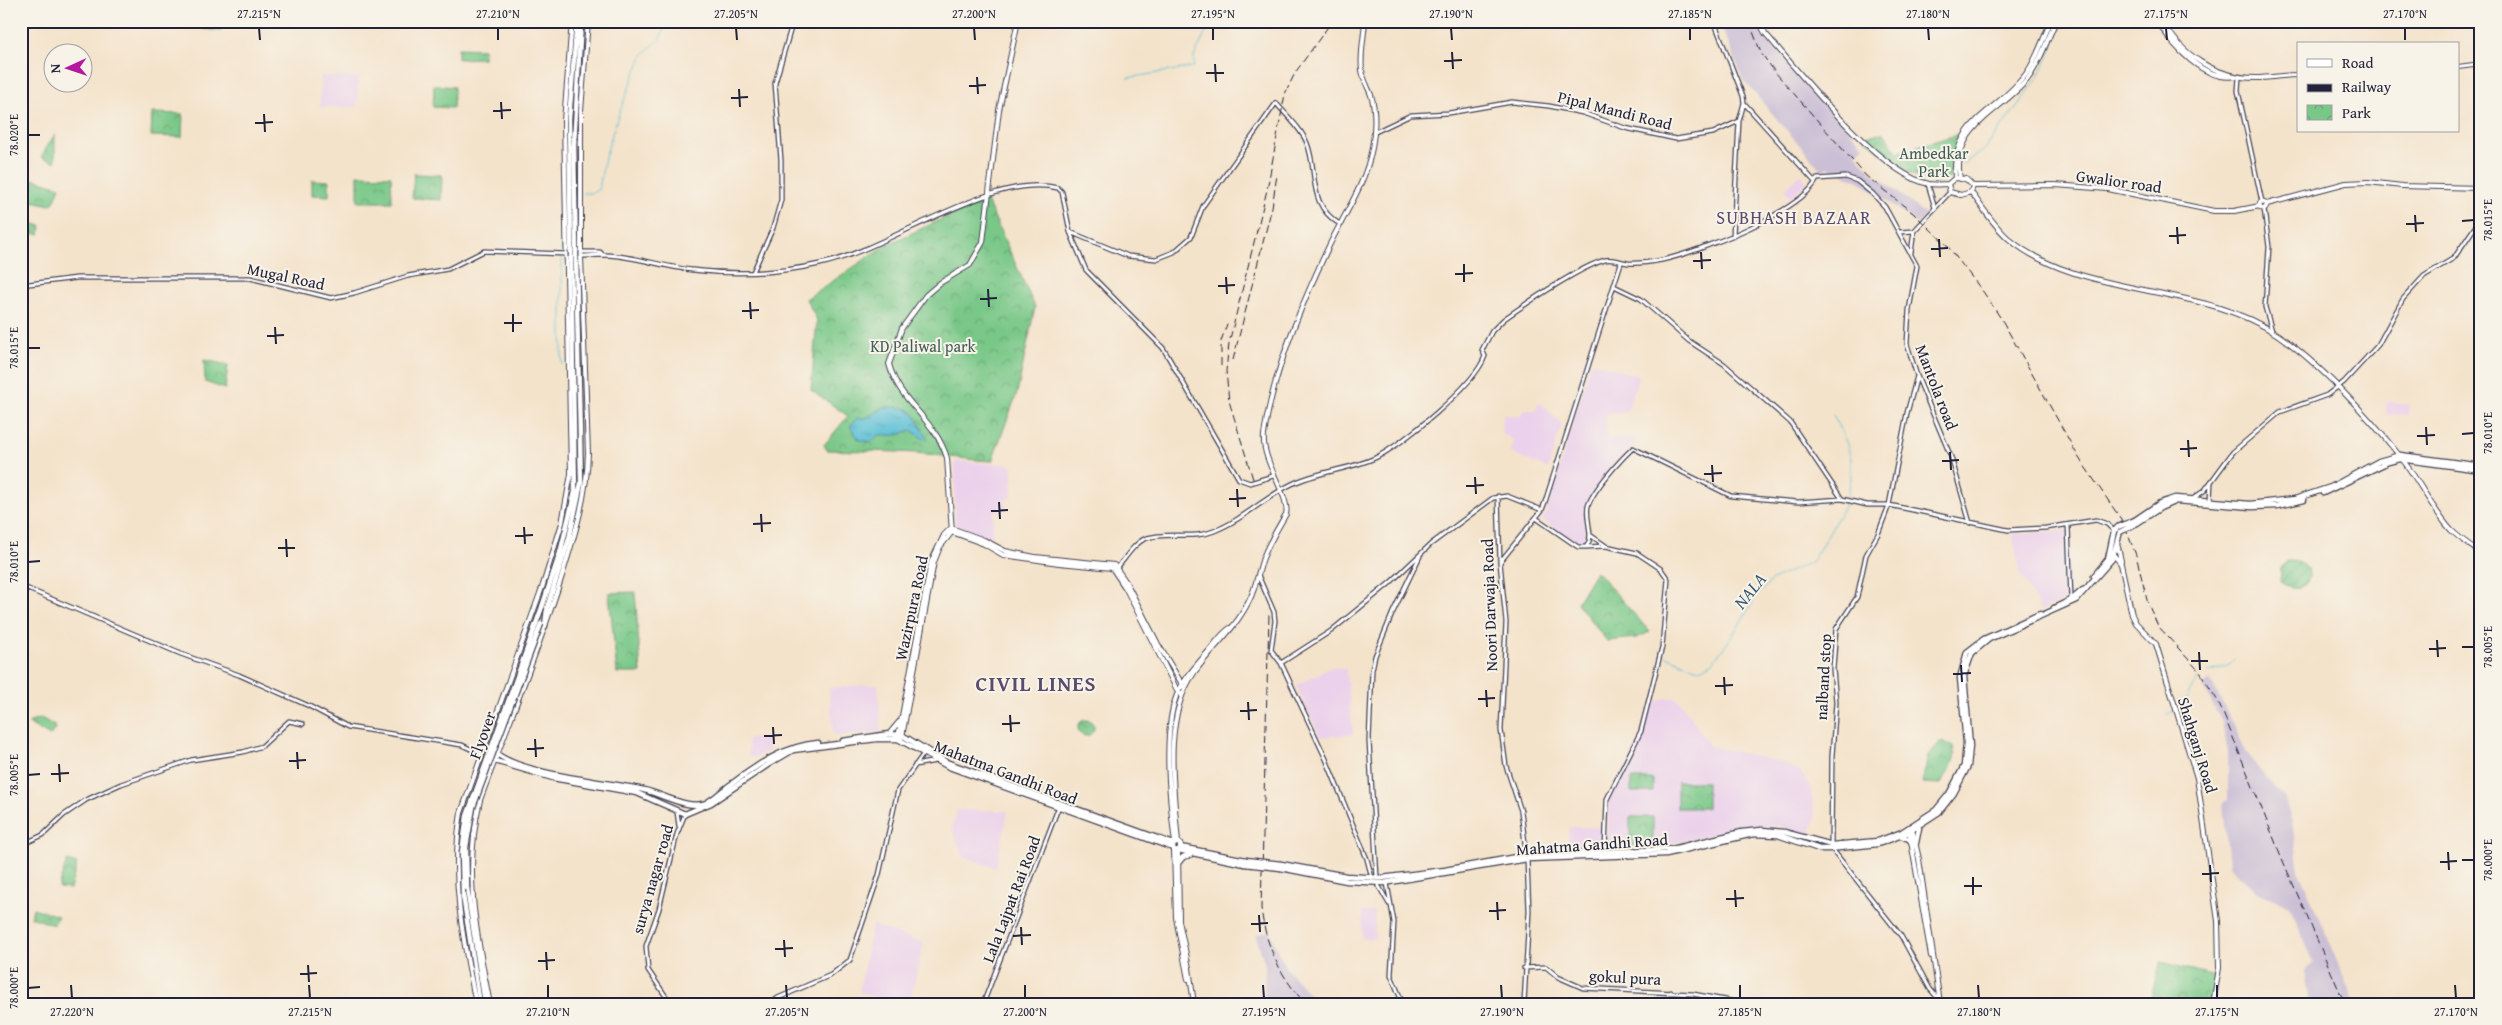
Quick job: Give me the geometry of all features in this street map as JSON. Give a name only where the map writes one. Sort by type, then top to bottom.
[{"type":"highway","points":[[578,21],[571,85],[570,182],[578,482]]},
{"type":"highway","points":[[578,482],[574,145],[576,82],[581,21]]},
{"type":"highway","points":[[2117,530],[2176,502],[2232,507],[2288,504],[2331,490],[2401,457]]},
{"type":"highway","points":[[2136,522],[2168,500],[2194,498],[2250,504],[2295,499],[2331,487],[2379,461],[2401,457],[2481,468]]},
{"type":"highway","name":"Flyover","points":[[478,1004],[463,895],[463,842],[470,806],[544,608],[578,482]]},
{"type":"highway","name":"Mahatma Gandhi Road","points":[[1831,847],[1878,841],[1920,826],[1934,818],[1948,802],[1968,766],[1970,746],[1964,676],[1972,653],[1990,640],[2073,602],[2110,562],[2117,530]]},
{"type":"highway","name":"Mahatma Gandhi Road","points":[[1281,866],[1347,880],[1377,881],[1527,857],[1605,851],[1672,849],[1742,832],[1762,830],[1784,832],[1815,844],[1831,847],[1878,844],[1902,836],[1941,805],[1964,766],[1966,743],[1960,678],[1967,652],[1984,639],[2071,600],[2094,577],[2112,554],[2117,542],[2117,530]]},
{"type":"highway","name":"Flyover","points":[[484,996],[467,888],[466,847],[473,807],[543,625],[544,608]]},
{"type":"highway","name":"Mahatma Gandhi Road","points":[[687,804],[707,802],[746,774],[788,748],[889,734],[909,738],[946,762],[1194,854],[1372,878],[1377,881]]},
{"type":"highway","name":"Mahatma Gandhi Road","points":[[686,814],[711,803],[793,750],[900,737],[936,761],[1060,804]]},
{"type":"highway","points":[[494,761],[553,778],[637,793],[677,812],[686,814],[687,804],[645,790],[531,767],[504,759],[497,754]]},
{"type":"highway","points":[[667,806],[670,798]]},
{"type":"highway","points":[[1902,836],[1915,844],[1920,826]]},
{"type":"highway","name":"Mahatma Gandhi Road","points":[[1527,857],[1666,854],[1753,834],[1778,835],[1804,840]]},
{"type":"highway","name":"Mahatma Gandhi Road","points":[[1176,846],[1246,862]]},
{"type":"highway","points":[[1178,863],[1185,856],[1194,854]]},
{"type":"highway","points":[[485,981],[485,1004]]},
{"type":"main road","points":[[478,1004],[461,925],[456,879],[457,836],[461,813],[544,585],[570,490],[572,434],[564,253],[564,121],[572,21]]},
{"type":"main road","points":[[490,1004],[472,896],[471,852],[473,830],[494,761],[578,522],[587,483],[581,111],[588,21]]},
{"type":"main road","points":[[1018,21],[999,110],[983,242],[970,265],[940,283],[926,295],[902,328],[889,364],[898,387],[937,432],[944,448],[947,458],[951,530],[984,544],[1003,555],[1059,563],[1109,566],[1116,569],[1126,582],[1183,687]]},
{"type":"main road","points":[[1177,903],[1178,863],[1171,812],[1170,736],[1183,687],[1229,633],[1249,602],[1269,543],[1287,510],[1273,476],[1265,450],[1264,436],[1279,372],[1328,249],[1365,178],[1373,133],[1371,95],[1361,69],[1365,21]]},
{"type":"main road","points":[[1759,21],[1765,33],[1851,129],[1893,166],[1928,184],[1948,184],[1958,178],[1966,179],[1972,186],[1971,192],[1992,221],[2008,238],[2046,261],[2069,270],[2235,312],[2272,332],[2316,367],[2337,388],[2401,457],[2450,529],[2481,553]]},
{"type":"main road","points":[[1958,178],[1956,155],[1967,129],[2028,75],[2054,21]]},
{"type":"main road","points":[[2158,21],[2175,46],[2186,57],[2209,70],[2231,77],[2262,78],[2297,74]]},
{"type":"main road","points":[[2163,21],[2177,45],[2190,56],[2238,77]]},
{"type":"main road","points":[[2460,67],[2481,64]]},
{"type":"main road","points":[[2261,204],[2266,206],[2346,183],[2368,182],[2402,186],[2481,188]]},
{"type":"main road","points":[[1948,184],[1950,192],[1961,195],[1971,192]]},
{"type":"main road","name":"Gwalior road","points":[[1972,186],[2055,185],[2108,189],[2214,211],[2234,211],[2261,204]]},
{"type":"main road","name":"Wazirpura Road","points":[[900,737],[934,562],[940,547],[951,530]]},
{"type":"main road","name":"Shahganj Road","points":[[2117,542],[2128,606],[2136,623],[2156,644],[2174,709],[2194,767],[2201,796],[2218,921],[2220,959],[2214,1004]]},
{"type":"main road","name":"Shahganj Road","points":[[2112,554],[2121,564]]},
{"type":"main road","points":[[2110,562],[2115,560],[2121,564]]},
{"type":"main road","points":[[1116,569],[1180,693]]},
{"type":"main road","points":[[889,734],[903,721],[909,738]]},
{"type":"main road","points":[[487,739],[501,744]]},
{"type":"main road","points":[[477,768],[490,773]]},
{"type":"main road","points":[[1911,829],[1915,844],[1939,1003]]},
{"type":"main road","points":[[1176,846],[1177,903],[1182,946],[1194,1004]]},
{"type":"main road","points":[[1957,1004],[1998,1004]]},
{"type":"street","points":[[752,272],[773,228],[781,200],[781,160],[775,83],[793,21]]},
{"type":"street","points":[[1116,569],[1137,545],[1146,538],[1199,536],[1212,532],[1248,513],[1280,490],[1305,479],[1364,462],[1382,454],[1443,408],[1455,395],[1482,364],[1485,357],[1482,351],[1485,344],[1494,329],[1504,319],[1588,267],[1608,259],[1621,262],[1664,259],[1711,245],[1733,236],[1788,206],[1814,186],[1815,183],[1744,103],[1735,73],[1714,21]]},
{"type":"street","points":[[2238,77],[2238,91],[2261,204]]},
{"type":"street","name":"Pipal Mandi Road","points":[[1373,133],[1411,115],[1449,113],[1512,102],[1549,106],[1577,112],[1625,128],[1676,138],[1713,133],[1739,121]]},
{"type":"street","points":[[1070,232],[1137,258],[1156,259],[1174,252],[1191,237],[1203,206],[1276,103],[1307,144],[1314,187],[1322,208],[1330,218],[1341,224]]},
{"type":"street","points":[[1733,236],[1739,121],[1744,103]]},
{"type":"street","name":"Mantola road","points":[[1815,183],[1817,179],[1842,176],[1857,181],[1882,203],[1911,254],[1918,270],[1909,310],[1906,339],[1917,376],[1951,457],[1970,524]]},
{"type":"street","points":[[1928,184],[1935,209]]},
{"type":"street","name":"Mugal Road","points":[[21,285],[77,278],[250,278],[331,298],[354,293],[408,276],[448,269],[484,251],[582,254],[600,252],[603,255],[693,270],[752,272],[827,262],[882,243],[939,215],[990,194],[1025,185],[1058,188],[1062,192],[1070,232]]},
{"type":"street","points":[[1911,254],[1914,231],[1950,192]]},
{"type":"street","points":[[2266,206],[2269,247],[2265,307],[2272,332]]},
{"type":"street","points":[[2194,498],[2202,494],[2238,448],[2280,412],[2324,396],[2337,388],[2378,345],[2403,299],[2424,276],[2454,258],[2481,218]]},
{"type":"street","points":[[1899,232],[1914,231]]},
{"type":"street","points":[[1070,232],[1090,274],[1163,348],[1239,479],[1250,483],[1273,476]]},
{"type":"street","points":[[1500,562],[1542,510],[1621,262]]},
{"type":"street","points":[[1614,286],[1641,299],[1689,341],[1724,364],[1790,422],[1843,500]]},
{"type":"street","name":"nalband stop","points":[[1831,847],[1832,756],[1836,702],[1833,669],[1836,629],[1857,597],[1866,555],[1878,534],[1889,505],[1906,413],[1917,376]]},
{"type":"street","points":[[1586,547],[1590,535],[1587,517],[1590,502],[1633,448],[1732,496],[1798,502],[1843,500],[1889,505],[1970,524],[2008,530],[2068,525],[2096,520],[2105,522],[2117,530]]},
{"type":"street","points":[[2210,500],[2212,482]]},
{"type":"street","points":[[1281,663],[1331,632],[1420,556],[1431,544],[1473,511],[1498,496],[1514,498],[1542,510]]},
{"type":"street","name":"Noori Darwaja Road","points":[[1498,496],[1500,562],[1506,622],[1501,719],[1502,739],[1508,772],[1520,810],[1527,857],[1529,911],[1524,968],[1524,1004]]},
{"type":"street","points":[[1536,518],[1578,547],[1606,546],[1637,553],[1661,569],[1668,579],[1662,647],[1639,736],[1607,799],[1605,851]]},
{"type":"street","points":[[2068,525],[2071,600]]},
{"type":"street","points":[[1590,535],[1606,546]]},
{"type":"street","points":[[1391,907],[1377,881],[1369,734],[1373,665],[1393,612],[1420,556]]},
{"type":"street","points":[[1258,575],[1274,612],[1275,622],[1271,646],[1273,654],[1281,663],[1326,759],[1372,878]]},
{"type":"street","points":[[21,586],[156,644],[239,675],[309,706],[348,727],[462,745],[481,754]]},
{"type":"street","points":[[21,845],[43,835],[64,815],[86,800],[121,784],[191,760],[243,752],[262,746],[289,721],[303,724]]},
{"type":"street","points":[[770,1004],[778,998],[831,975],[850,960],[879,875],[898,790],[924,753]]},
{"type":"street","points":[[915,765],[936,761]]},
{"type":"street","name":"Lala Lajpat Rai Road","points":[[983,1004],[1060,804]]},
{"type":"street","points":[[677,812],[679,827]]},
{"type":"street","name":"surya nagar road","points":[[671,1004],[647,968],[646,946],[659,909],[679,827],[686,814]]},
{"type":"street","points":[[1831,847],[1901,936],[1930,989],[1938,996]]},
{"type":"street","points":[[1369,867],[1376,865]]},
{"type":"street","points":[[1387,880],[1394,922],[1391,975],[1403,1004]]},
{"type":"street","name":"gokul pura","points":[[1524,968],[1547,967],[1558,977],[1583,988],[1672,992],[1714,997],[1746,1004]]},
{"type":"street","points":[[1664,1004],[1672,992]]},
{"type":"shaded area","points":[[1719,21],[1755,21],[1769,42],[1864,146],[1856,154],[1871,171],[1926,215],[1918,224],[1859,181],[1828,167],[1822,171],[1744,81]]},
{"type":"shaded area","points":[[320,76],[359,77],[357,107],[320,107]]},
{"type":"shaded area","points":[[1800,174],[1807,183],[1790,197],[1785,189]]},
{"type":"shaded area","points":[[1591,362],[1639,376],[1627,412],[1606,414],[1607,439],[1639,437],[1588,503],[1585,521],[1586,543],[1584,546],[1542,520],[1546,513]]},
{"type":"shaded area","points":[[1539,402],[1562,424],[1548,469],[1511,453],[1513,440],[1501,433],[1504,414],[1520,417],[1524,409],[1536,411]]},
{"type":"shaded area","points":[[2387,402],[2409,404],[2408,415],[2386,414]]},
{"type":"shaded area","points":[[955,461],[1013,465],[1012,498],[1006,499],[1005,510],[994,511],[991,540],[955,525]]},
{"type":"shaded area","points":[[2070,530],[2069,598],[2041,611],[2021,575],[2012,534]]},
{"type":"shaded area","points":[[1331,667],[1346,669],[1353,734],[1320,737],[1296,686]]},
{"type":"shaded area","points":[[2210,680],[2247,754],[2267,780],[2284,797],[2292,821],[2299,871],[2355,1004],[2310,1004],[2305,972],[2314,963],[2289,905],[2258,893],[2229,866],[2223,803],[2228,800],[2228,752],[2222,722],[2203,686]]},
{"type":"shaded area","points":[[878,684],[881,732],[834,736],[829,688]]},
{"type":"shaded area","points":[[1665,698],[1676,698],[1681,703],[1710,746],[1782,762],[1800,771],[1810,786],[1814,808],[1815,820],[1810,835],[1775,825],[1741,829],[1649,848],[1607,848],[1609,798],[1645,728],[1650,704]]},
{"type":"shaded area","points":[[748,739],[767,739],[769,751],[756,757],[749,757]]},
{"type":"shaded area","points":[[957,810],[1008,811],[996,868],[964,857],[952,828]]},
{"type":"shaded area","points":[[1569,827],[1603,827],[1603,849],[1568,848]]},
{"type":"shaded area","points":[[1374,911],[1375,939],[1362,939],[1362,912]]},
{"type":"shaded area","points":[[872,925],[924,943],[909,1004],[898,1004],[859,992]]},
{"type":"shaded area","points":[[1269,931],[1285,967],[1318,1004],[1264,1004],[1265,965],[1256,935]]},
{"type":"green space","points":[[203,21],[221,21],[221,31],[203,29]]},
{"type":"green space","points":[[458,48],[484,49],[483,58],[458,59]]},
{"type":"green space","points":[[434,85],[454,87],[453,108],[433,107]]},
{"type":"green space","points":[[152,113],[183,114],[182,137],[151,136]]},
{"type":"green space","name":"Ambedkar Park","points":[[1884,133],[1897,152],[1960,134],[1951,177],[1940,181],[1929,181],[1905,170],[1864,137]]},
{"type":"green space","points":[[55,134],[55,162],[41,157]]},
{"type":"green space","points":[[414,174],[442,175],[441,200],[412,198]]},
{"type":"green space","points":[[358,175],[391,176],[392,202],[358,202]]},
{"type":"green space","points":[[34,179],[60,187],[54,202],[50,205],[28,200]]},
{"type":"green space","points":[[312,180],[329,181],[329,196],[312,195]]},
{"type":"green space","name":"KD Paliwal park","points":[[986,199],[1035,307],[1017,393],[992,461],[916,453],[827,450],[824,445],[848,416],[811,390],[817,320],[806,299],[888,244]]},
{"type":"green space","points":[[21,219],[41,226],[40,234],[21,233]]},
{"type":"green space","points":[[204,360],[228,365],[225,389],[205,382]]},
{"type":"green space","points":[[2287,561],[2298,562],[2309,572],[2309,579],[2305,584],[2299,587],[2291,587],[2280,582],[2281,568]]},
{"type":"green space","points":[[1596,571],[1650,632],[1636,638],[1607,641],[1577,603]]},
{"type":"green space","points":[[635,592],[641,673],[617,673],[609,593]]},
{"type":"green space","points":[[41,718],[56,727],[50,736],[28,723]]},
{"type":"green space","points":[[1086,720],[1092,722],[1094,728],[1092,734],[1086,736],[1080,734],[1078,728],[1080,722]]},
{"type":"green space","points":[[1940,742],[1952,745],[1954,756],[1952,765],[1941,784],[1922,783],[1928,756]]},
{"type":"green space","points":[[1631,779],[1653,779],[1653,792],[1631,792]]},
{"type":"green space","points":[[1677,782],[1707,782],[1707,808],[1677,808]]},
{"type":"green space","points":[[1630,817],[1653,817],[1653,846],[1630,846]]},
{"type":"green space","points":[[67,861],[77,864],[70,889],[59,888],[59,884]]},
{"type":"green space","points":[[33,908],[58,916],[53,925],[31,917]]},
{"type":"green space","points":[[2161,962],[2216,976],[2209,1004],[2149,1004]]},
{"type":"water","points":[[885,407],[909,410],[913,413],[928,439],[924,439],[911,430],[898,435],[878,435],[872,442],[859,440],[850,426],[857,418],[866,418]]},
{"type":"waterway","points":[[583,193],[592,193],[599,189],[610,139],[640,61],[644,54],[660,38],[668,21]]},
{"type":"waterway","points":[[1127,78],[1194,67],[1194,57],[1211,21]]},
{"type":"waterway","points":[[1963,164],[1985,149],[2039,77],[2064,21]]},
{"type":"waterway","points":[[562,252],[560,196],[563,194]]},
{"type":"waterway","points":[[562,256],[562,365]]},
{"type":"waterway","name":"NALA","points":[[1666,656],[1701,669],[1712,663],[1731,638],[1756,597],[1772,580],[1811,562],[1845,505],[1851,479],[1851,459],[1847,444],[1833,415]]},
{"type":"waterway","points":[[2208,672],[2228,666],[2235,659]]},
{"type":"waterway","points":[[2167,714],[2180,709],[2197,679]]},
{"type":"railway","points":[[1253,479],[1229,401],[1226,371],[1229,343],[1267,190],[1285,94],[1295,73],[1332,21]]},
{"type":"railway","points":[[1749,21],[1761,53],[1775,72],[1866,176],[1913,213],[1946,244],[1984,293],[2002,320],[2079,458],[2123,522],[2136,555],[2148,604],[2158,626],[2200,672],[2219,703],[2283,861],[2345,1004]]},
{"type":"railway","points":[[1233,360],[1272,207],[1277,175]]},
{"type":"railway","points":[[1221,366],[1221,341],[1227,324]]},
{"type":"railway","points":[[1269,615],[1261,908],[1266,934],[1275,959],[1289,983],[1306,1004]]},
{"type":"district","name":"SUBHASH BAZAAR","points":[[1794,218]]},
{"type":"district","name":"CIVIL LINES","points":[[1036,684]]}]
